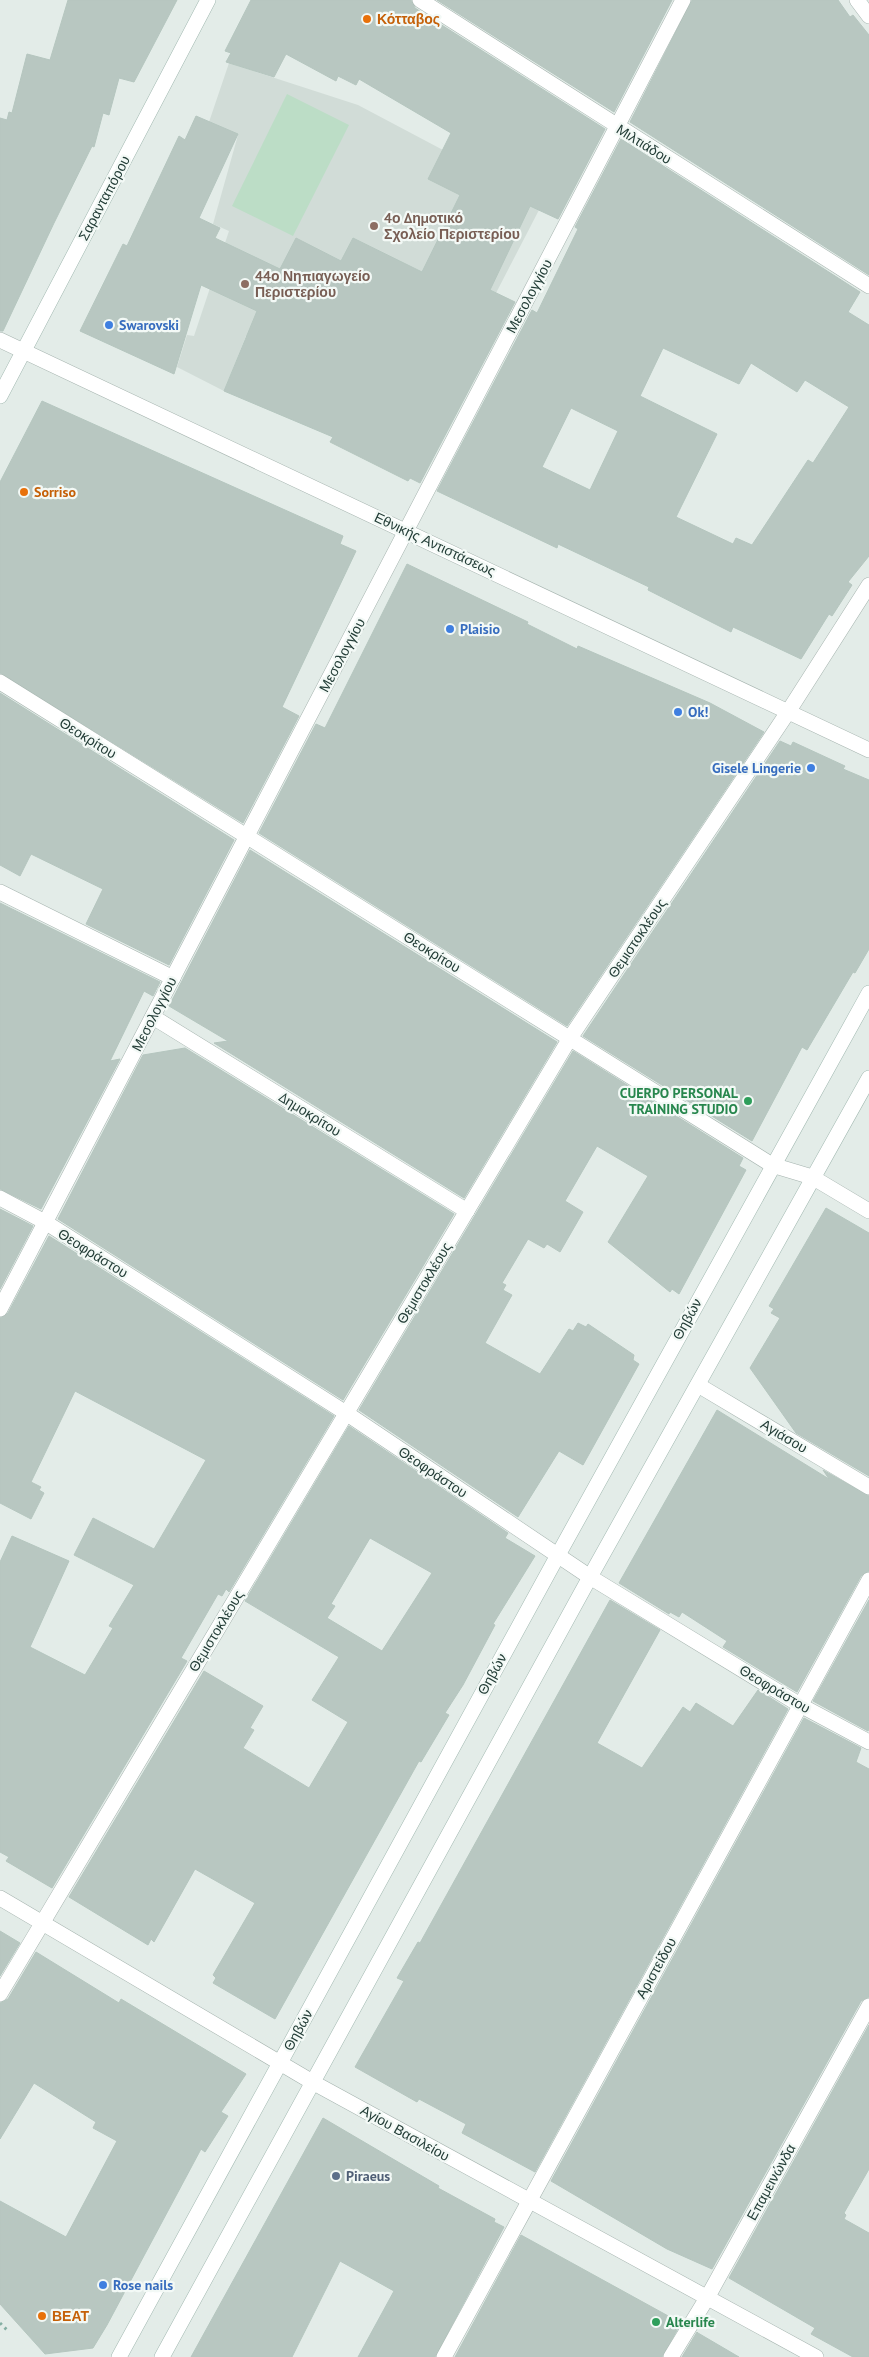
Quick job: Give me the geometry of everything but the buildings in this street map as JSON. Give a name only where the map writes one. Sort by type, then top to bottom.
[{"type":"street","name":"Σαρανταπόρου","points":[[0,396],[208,0]]},
{"type":"street","name":"Μιλτιάδου","points":[[420,0],[869,286]]},
{"type":"street","name":"Μεσολογγίου","points":[[0,1309],[683,0]]},
{"type":"street","points":[[857,0],[869,16]]},
{"type":"street","name":"Εθνικής Αντιστάσεως","points":[[0,340],[407,530],[869,750]]},
{"type":"street","name":"Θεμιστοκλέους","points":[[0,1994],[570,1038],[788,712],[869,585]]},
{"type":"street","name":"Θεοκρίτου","points":[[0,682],[246,838],[772,1165],[812,1177],[869,1211]]},
{"type":"street","points":[[0,892],[173,978]]},
{"type":"street","name":"Θηβών","points":[[119,2357],[772,1165],[869,993]]},
{"type":"street","name":"Δημοκρίτου","points":[[153,1017],[466,1211]]},
{"type":"street","points":[[162,2357],[590,1578],[812,1177],[869,1078]]},
{"type":"street","name":"Θεοφράστου","points":[[0,1198],[45,1222],[346,1413],[590,1578],[800,1705],[869,1742]]},
{"type":"street","name":"Αγιάσου","points":[[698,1385],[869,1487]]},
{"type":"street","name":"Αριστείδου","points":[[444,2357],[528,2200],[869,1580]]},
{"type":"street","name":"Αγίου Βασιλείου","points":[[0,1898],[280,2064],[816,2357]]},
{"type":"street","name":"Επαμεινώνδα","points":[[671,2357],[707,2298],[869,2006]]},
{"type":"path","points":[[0,2323],[8,2331]]},
{"type":"shaded area","name":"4ο Δημοτικό Σχολείο Περιστερίου","points":[[229,63],[358,105],[443,150],[539,210],[496,293],[300,350],[246,336],[224,391],[177,367],[187,335],[194,336],[229,231],[213,224],[238,135],[209,122]]},
{"type":"green space","points":[[287,94],[349,125],[293,236],[232,206]]},
{"type":"place","name":"Κότταβος","points":[[367,19]]},
{"type":"place","name":"4ο Δημοτικό Σχολείο Περιστερίου","points":[[374,226]]},
{"type":"place","name":"44ο Νηπιαγωγείο Περιστερίου","points":[[245,284]]},
{"type":"place","name":"Swarovski","points":[[109,325]]},
{"type":"place","name":"Sorriso","points":[[24,492]]},
{"type":"place","name":"Plaisio","points":[[450,629]]},
{"type":"place","name":"Ok!","points":[[678,712]]},
{"type":"place","name":"Gisele Lingerie","points":[[811,768]]},
{"type":"place","name":"CUERPO PERSONAL TRAINING STUDIO","points":[[748,1101]]},
{"type":"place","name":"Piraeus","points":[[336,2176]]},
{"type":"place","name":"Rose nails","points":[[103,2285]]},
{"type":"place","name":"ΒΕΑΤ","points":[[42,2316]]},
{"type":"place","name":"Alterlife","points":[[656,2322]]}]
